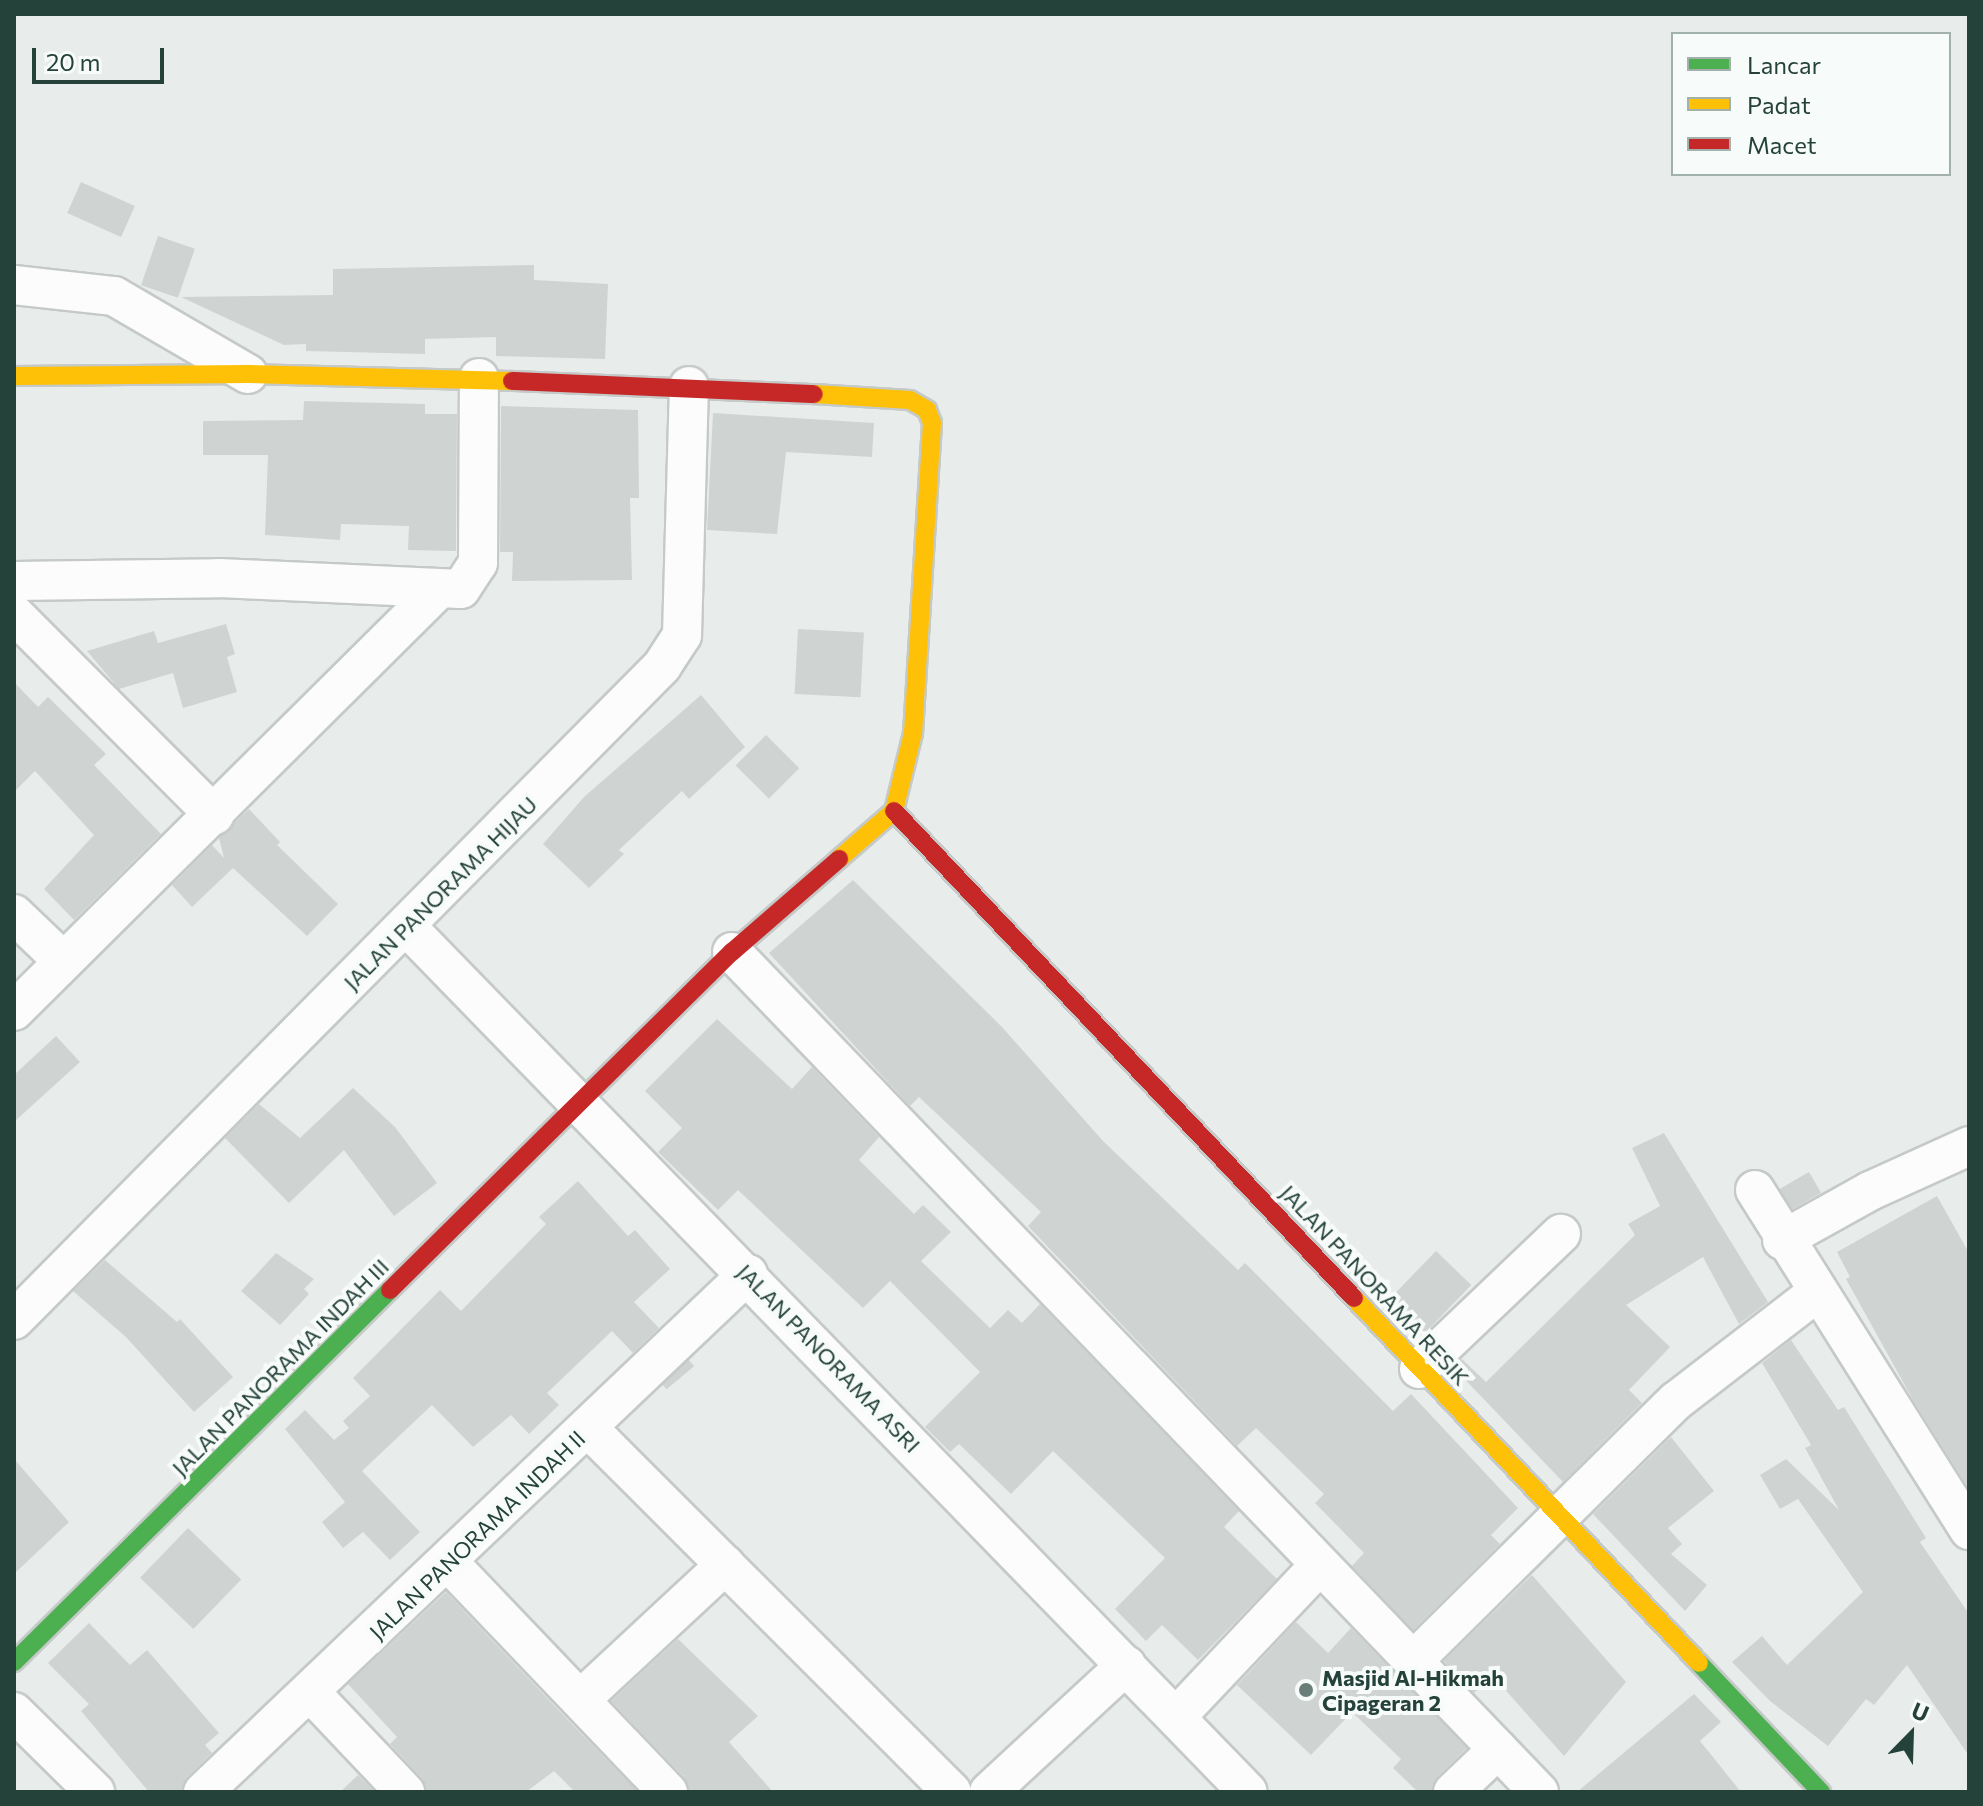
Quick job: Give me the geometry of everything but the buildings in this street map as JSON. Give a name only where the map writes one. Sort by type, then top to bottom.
[{"type":"street","points":[[14,285],[114,296],[248,374]]},
{"type":"street","points":[[14,376],[248,374],[479,378],[689,386],[910,400],[927,410],[932,423],[913,733],[894,811]]},
{"type":"street","points":[[14,581],[219,578],[461,589],[478,563],[479,378]]},
{"type":"street","name":"JALAN PANORAMA HIJAU","points":[[14,1320],[407,927],[662,666],[682,635],[689,386]]},
{"type":"street","points":[[14,1011],[438,590]]},
{"type":"street","points":[[14,614],[214,815]]},
{"type":"street","name":"JALAN PANORAMA INDAH III","points":[[14,1662],[732,952],[894,811]]},
{"type":"street","name":"JALAN PANORAMA RESIK","points":[[894,811],[1419,1369],[1560,1511],[1821,1792]]},
{"type":"street","points":[[14,914],[62,960]]},
{"type":"street","name":"JALAN PANORAMA ASRI","points":[[407,927],[748,1274],[1248,1792]]},
{"type":"street","points":[[732,952],[1318,1567],[1414,1660],[1539,1792]]},
{"type":"street","points":[[1782,1240],[1870,1191],[1968,1149]]},
{"type":"street","points":[[1755,1190],[1782,1240],[1969,1530]]},
{"type":"street","points":[[1419,1369],[1561,1234]]},
{"type":"street","name":"JALAN PANORAMA INDAH II","points":[[203,1792],[449,1563],[748,1274]]},
{"type":"street","points":[[1414,1660],[1560,1511],[1713,1369],[1816,1293]]},
{"type":"street","points":[[589,1429],[952,1792]]},
{"type":"street","points":[[449,1563],[668,1792]]},
{"type":"street","points":[[581,1699],[725,1565]]},
{"type":"street","points":[[1176,1717],[1318,1567]]},
{"type":"street","points":[[989,1792],[1126,1665]]},
{"type":"street","points":[[311,1693],[405,1792]]},
{"type":"street","points":[[14,1712],[95,1792]]},
{"type":"street","points":[[1453,1792],[1498,1749]]},
{"type":"traffic: fast","points":[[14,1662],[390,1290]]},
{"type":"traffic: fast","points":[[1699,1663],[1821,1792]]},
{"type":"traffic: slow","points":[[14,376],[248,374],[512,381]]},
{"type":"traffic: slow","points":[[814,394],[910,400],[927,410],[932,423],[913,733],[894,811],[839,859]]},
{"type":"traffic: slow","points":[[1354,1298],[1699,1663]]},
{"type":"traffic: jam","points":[[512,381],[814,394]]},
{"type":"traffic: jam","points":[[894,811],[1354,1298]]},
{"type":"traffic: jam","points":[[390,1290],[732,952],[839,859]]},
{"type":"place","name":"Masjid Al-Hikmah Cipageran 2","points":[[1306,1690]]}]
